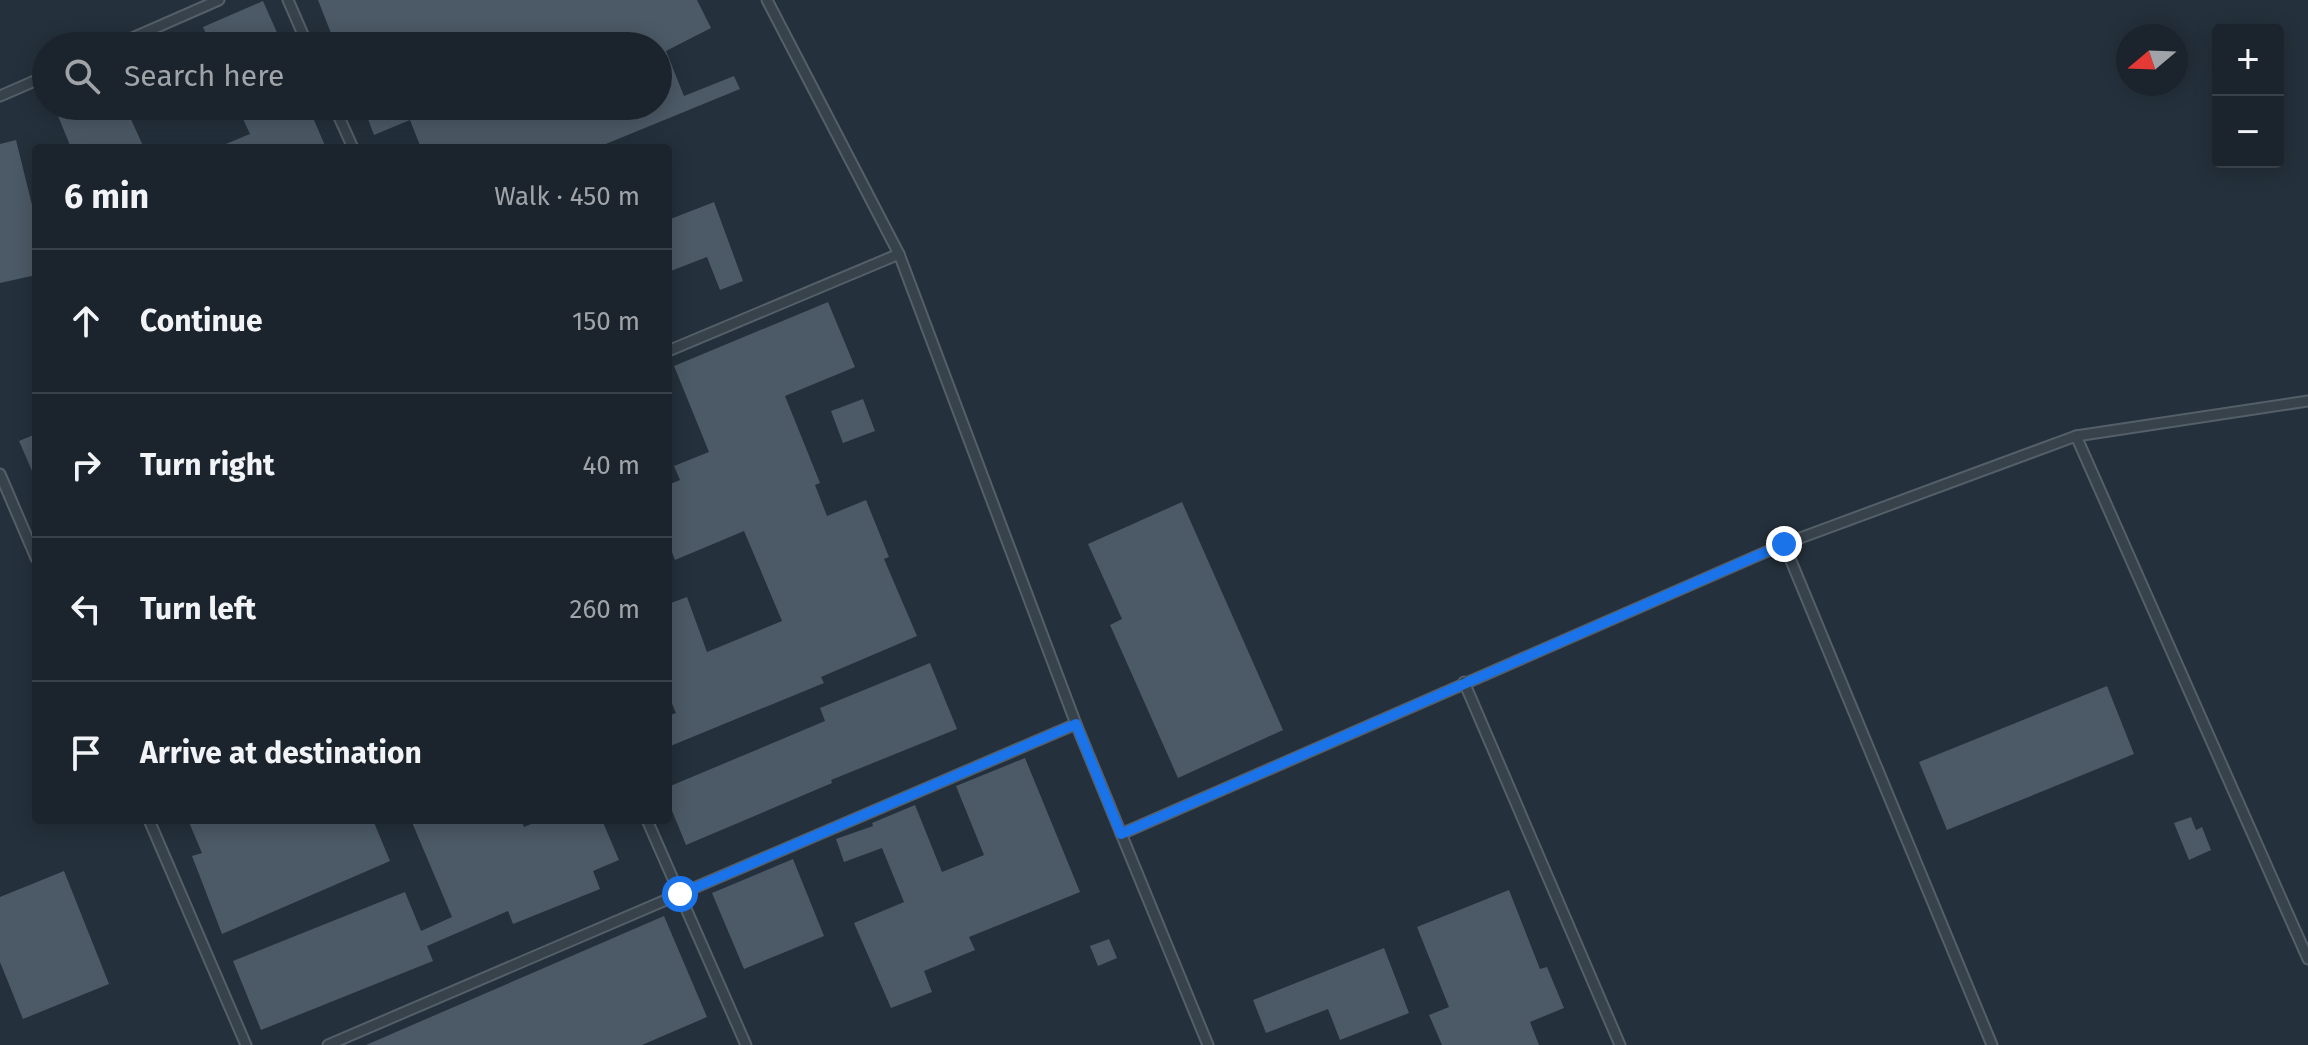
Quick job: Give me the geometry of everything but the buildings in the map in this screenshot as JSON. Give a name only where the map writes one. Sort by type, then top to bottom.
[{"type":"lane","points":[[146,32],[219,0]]},
{"type":"lane","points":[[288,0],[302,32]]},
{"type":"lane","points":[[767,0],[899,254],[1076,724],[1208,1045]]},
{"type":"lane","points":[[0,96],[32,82]]},
{"type":"lane","points":[[340,120],[351,144]]},
{"type":"lane","points":[[672,349],[899,254]]},
{"type":"lane","points":[[1121,834],[1784,544],[2076,436],[2308,401]]},
{"type":"lane","points":[[2076,436],[2308,959]]},
{"type":"lane","points":[[0,474],[32,549]]},
{"type":"lane","points":[[1784,544],[1992,1045]]},
{"type":"lane","points":[[1464,682],[1620,1045]]},
{"type":"lane","points":[[328,1045],[1076,724]]},
{"type":"lane","points":[[151,824],[246,1045]]},
{"type":"lane","points":[[649,824],[746,1045]]},
{"type":"route","points":[[680,894],[1076,724],[1121,834],[1784,544]]}]
